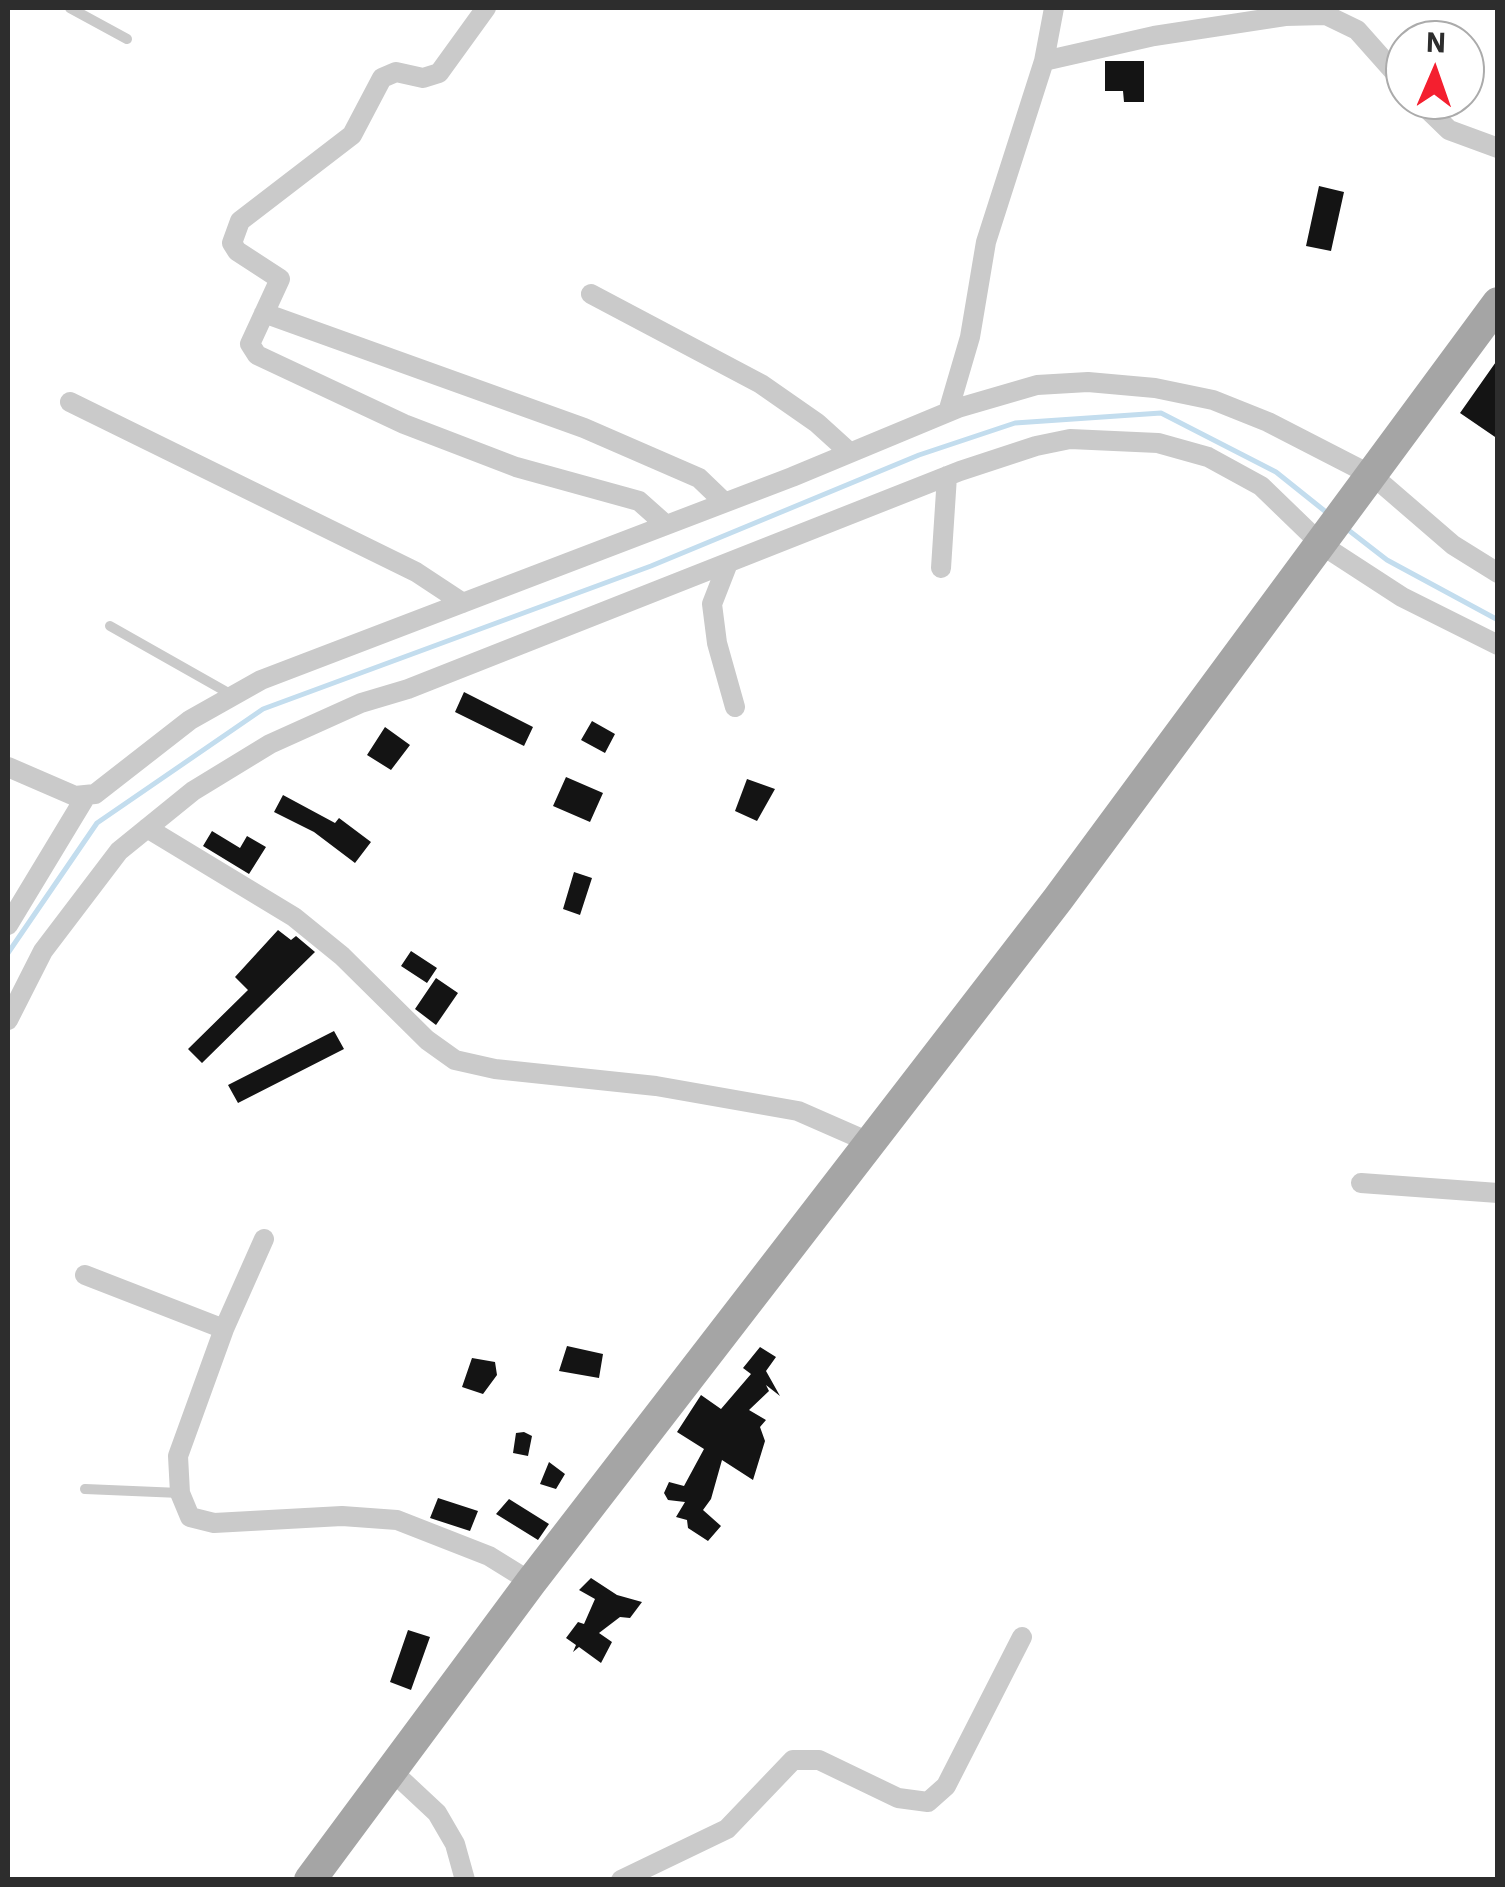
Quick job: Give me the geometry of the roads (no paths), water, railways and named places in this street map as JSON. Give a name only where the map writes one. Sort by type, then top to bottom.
[{"type":"main road","points":[[310,1880],[532,1582],[871,1143],[1329,536],[1498,303]]},
{"type":"street","points":[[486,8],[439,73],[423,78],[396,72],[382,78],[352,135],[240,221],[232,243],[237,251],[280,279],[250,344],[257,355],[460,448],[639,501],[666,525]]},
{"type":"street","points":[[948,412],[970,338],[986,242],[1044,61],[1054,8]]},
{"type":"street","points":[[1044,61],[1154,36],[1285,16],[1326,15],[1357,30],[1385,62]]},
{"type":"street","points":[[1439,120],[1449,130],[1498,148]]},
{"type":"street","points":[[591,294],[761,384],[817,423],[849,452]]},
{"type":"street","points":[[264,313],[584,428],[699,478],[724,502]]},
{"type":"street","points":[[8,768],[59,790],[95,794],[178,729],[261,680],[948,412],[1037,386],[1088,382],[1156,388],[1213,400],[1268,422],[1498,574]]},
{"type":"street","points":[[70,402],[416,572],[462,602]]},
{"type":"street","points":[[8,1020],[27,978],[72,908],[119,851],[193,790],[299,731],[946,476],[1070,438],[1158,442],[1208,457],[1245,475],[1329,536],[1402,598],[1498,645]]},
{"type":"street","points":[[942,568],[946,476]]},
{"type":"street","points":[[728,563],[712,604],[716,643],[735,707]]},
{"type":"street","points":[[8,926],[86,796]]},
{"type":"street","points":[[148,828],[294,917],[342,956],[427,1040],[455,1060],[495,1069],[656,1086],[798,1111],[871,1143]]},
{"type":"street","points":[[1361,1182],[1498,1193]]},
{"type":"street","points":[[264,1240],[224,1329],[180,1446],[176,1469],[190,1517],[200,1522],[342,1516],[412,1523],[489,1556],[532,1582]]},
{"type":"street","points":[[84,1275],[224,1329]]},
{"type":"street","points":[[626,1878],[727,1829],[792,1760],[819,1760],[898,1798],[928,1802],[946,1786],[1022,1637]]},
{"type":"street","points":[[392,1771],[437,1813],[455,1844],[465,1880]]},
{"type":"lane","points":[[70,8],[127,39]]},
{"type":"lane","points":[[110,626],[233,695]]},
{"type":"lane","points":[[85,1489],[180,1493]]},
{"type":"waterway","points":[[8,953],[97,823],[263,709],[651,566],[919,455],[1015,423],[1161,413],[1276,472],[1326,512]]},
{"type":"waterway","points":[[1347,529],[1387,560],[1498,620]]}]
